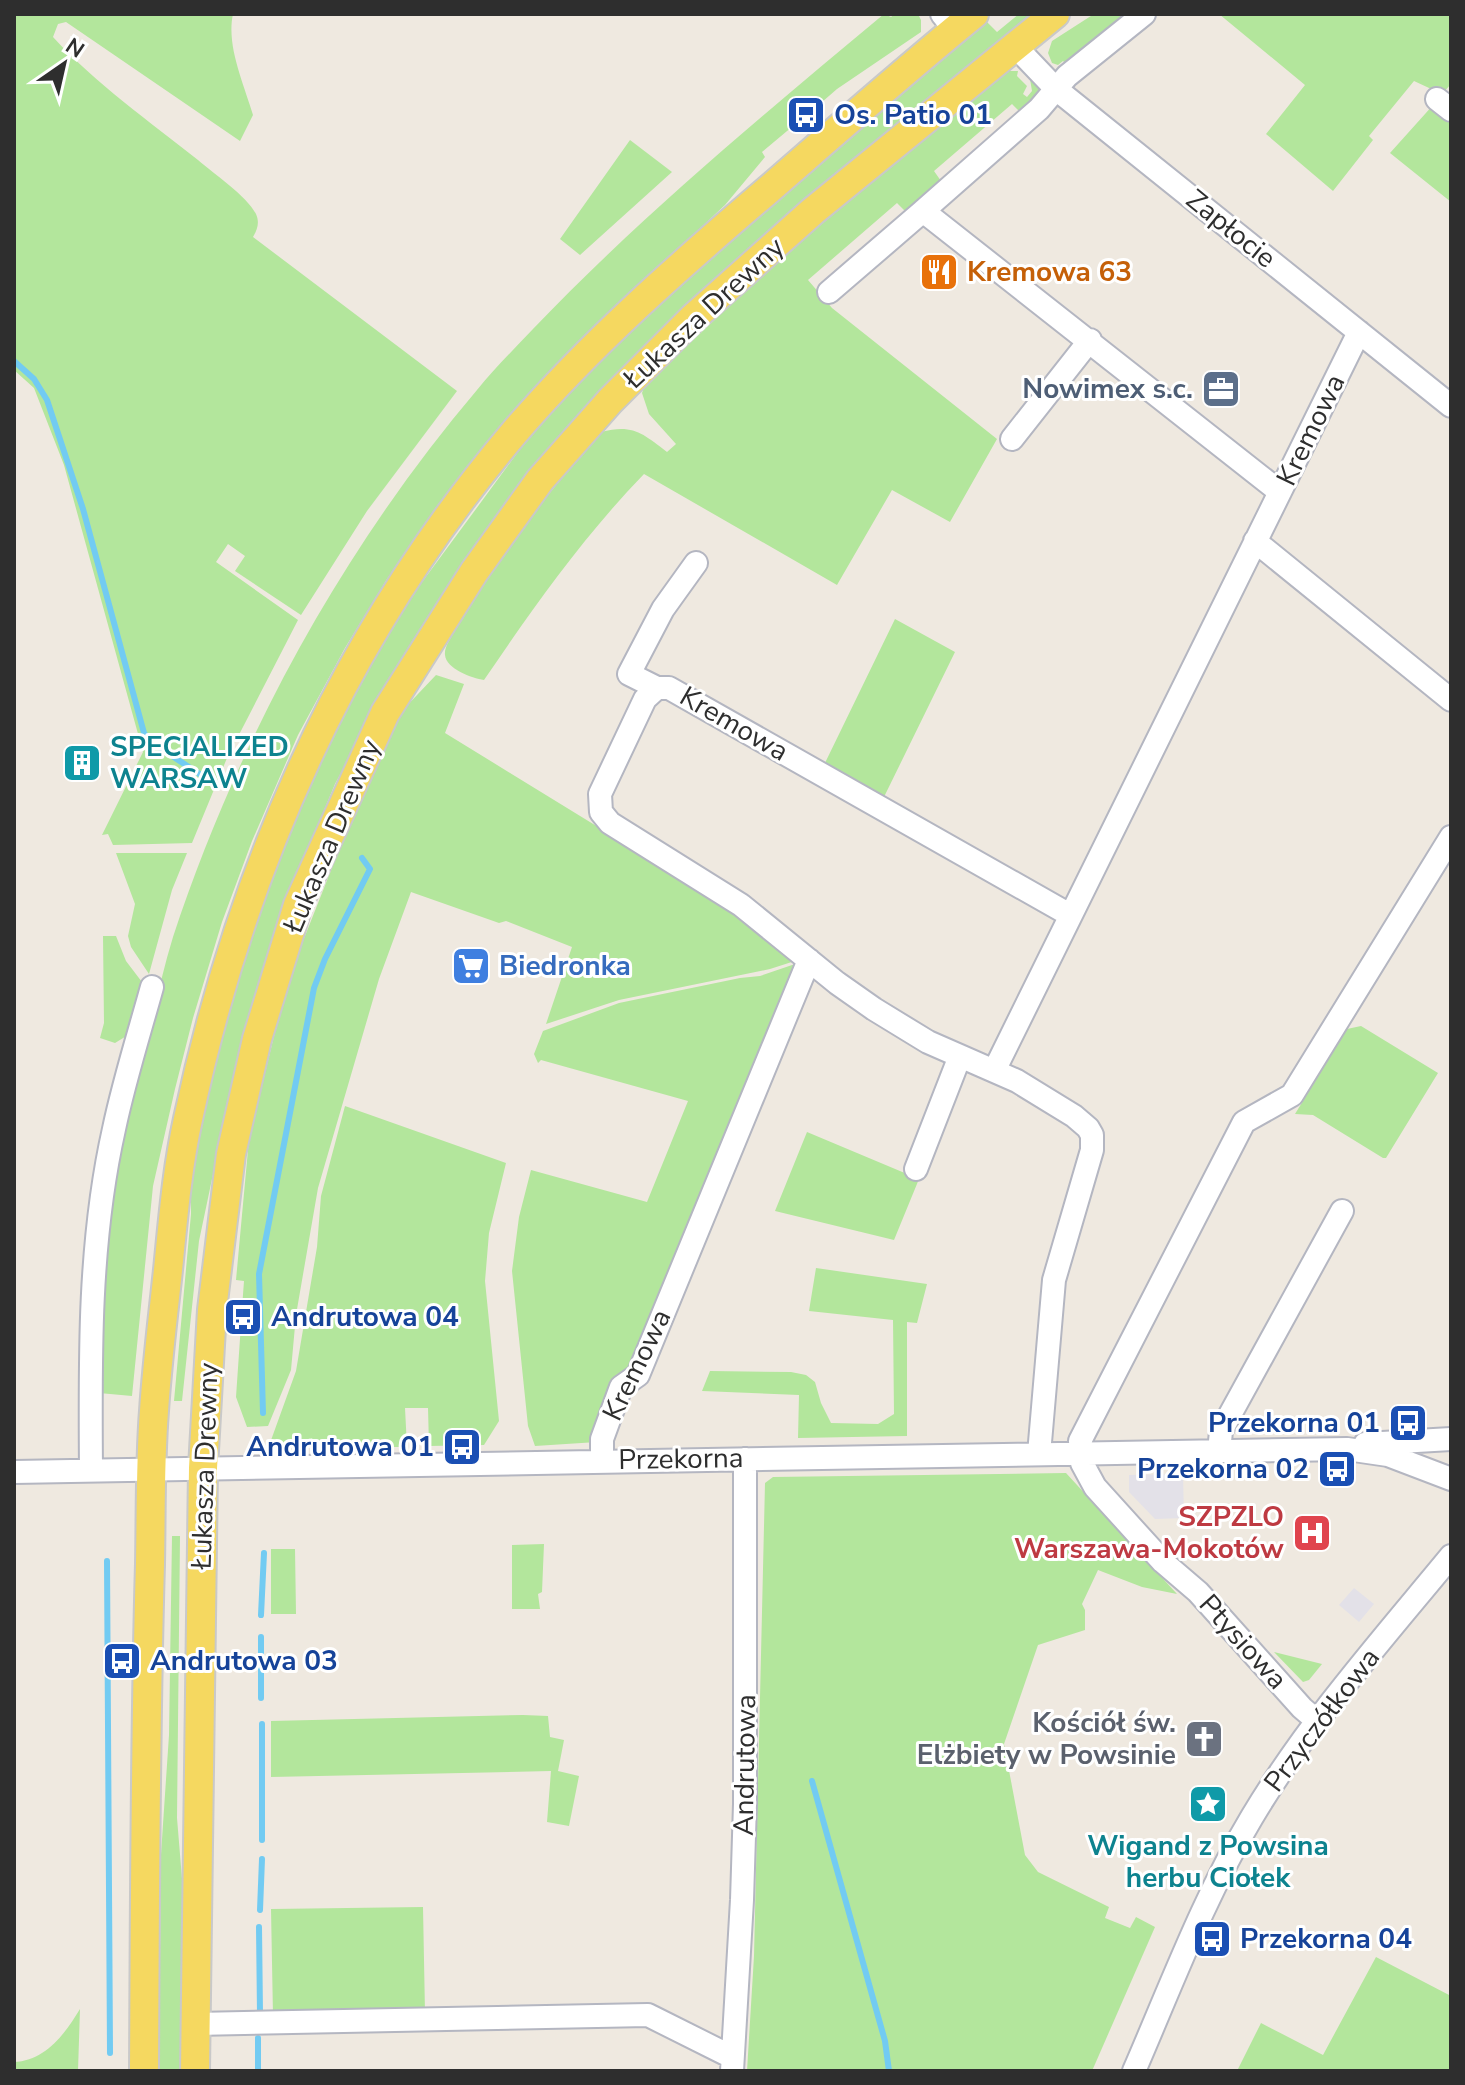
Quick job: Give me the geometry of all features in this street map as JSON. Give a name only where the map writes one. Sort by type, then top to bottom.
[{"type":"main road","name":"Łukasza Drewny","points":[[195,2071],[204,1412],[231,1154],[257,1039],[298,905],[385,713],[474,572],[540,480],[610,401],[693,318],[802,221],[1055,14]]},
{"type":"main road","name":"Łukasza Drewny","points":[[144,2071],[146,1679],[154,1407],[182,1152],[230,952],[282,808],[324,719],[416,560],[462,498],[554,387],[631,310],[957,19]]},
{"type":"street","points":[[829,292],[1039,109],[1067,76],[1144,14]]},
{"type":"street","name":"Zapłocie","points":[[1015,46],[1056,89],[1451,406]]},
{"type":"street","points":[[923,211],[1280,492]]},
{"type":"street","name":"Kremowa","points":[[994,1071],[1359,332]]},
{"type":"street","points":[[1012,439],[1090,340]]},
{"type":"street","points":[[1255,541],[1451,700]]},
{"type":"street","points":[[657,688],[629,674],[663,609],[696,563]]},
{"type":"street","name":"Kremowa","points":[[1039,1454],[1054,1280],[1093,1144],[1092,1135],[1081,1121],[1017,1081],[928,1042],[874,1009],[741,905],[610,823],[601,812],[600,794],[645,699],[657,688],[669,688],[1070,915]]},
{"type":"street","points":[[1080,1454],[1082,1435],[1244,1122],[1292,1095],[1451,837]]},
{"type":"street","name":"Kremowa","points":[[602,1461],[602,1439],[621,1387],[638,1375],[809,960]]},
{"type":"street","points":[[91,1470],[97,1237],[113,1129],[152,987]]},
{"type":"street","points":[[916,1169],[960,1056]]},
{"type":"street","points":[[1219,1452],[1221,1431],[1342,1211]]},
{"type":"street","name":"Przekorna","points":[[1347,1449],[1375,1442],[1451,1439]]},
{"type":"street","name":"Przekorna","points":[[14,1472],[1347,1449],[1388,1455],[1451,1479]]},
{"type":"street","name":"Ptysiowa","points":[[1080,1454],[1095,1487],[1163,1562],[1198,1592],[1316,1720]]},
{"type":"street","name":"Andrutowa","points":[[732,2064],[745,1804],[745,1459]]},
{"type":"street","name":"Przyczółkowa","points":[[1134,2071],[1229,1858],[1260,1804],[1316,1720],[1451,1556]]},
{"type":"street","points":[[195,2024],[648,2015],[732,2064]]},
{"type":"shaded area","points":[[1183,1474],[1184,1518],[1155,1519],[1129,1492],[1129,1475]]},
{"type":"shaded area","points":[[1354,1588],[1374,1604],[1359,1622],[1339,1605]]},
{"type":"green space","points":[[14,14],[233,14],[234,52],[253,115],[240,141],[66,22],[58,24],[53,37],[105,86],[245,200],[257,217],[258,226],[253,237],[457,391],[367,511],[301,615],[235,571],[245,556],[228,544],[216,562],[298,620],[227,758],[192,843],[113,845],[108,834],[102,835],[143,752],[64,465],[34,388],[14,370]]},
{"type":"green space","points":[[884,14],[891,17],[895,14],[918,14],[921,32],[797,118],[799,121],[762,152],[765,157],[725,205],[589,332],[529,394],[446,497],[387,579],[345,648],[298,735],[252,841],[222,922],[193,1018],[153,1186],[132,1396],[99,1393],[104,1258],[113,1178],[168,953],[199,863],[229,791],[299,649],[382,515],[428,451],[497,367],[574,287],[660,206]]},
{"type":"green space","points":[[1019,14],[1030,18],[615,379],[563,432],[495,517],[451,580],[391,678],[335,784],[289,894],[225,1117],[199,1241],[182,1401],[174,1401],[191,1214],[191,1165],[210,1074],[268,885],[324,753],[369,663],[411,597],[535,429],[599,359],[646,313],[885,103],[986,21],[997,32]]},
{"type":"green space","points":[[1094,14],[1132,14],[1067,65],[1063,61],[1058,65],[1052,63],[1048,53],[1052,41]]},
{"type":"green space","points":[[1219,14],[1451,14],[1451,84],[1442,94],[1414,81],[1369,136],[1373,140],[1333,191],[1266,134],[1305,85]]},
{"type":"green space","points":[[1007,71],[1018,71],[1017,76],[1027,86],[1023,94],[1027,97],[1032,91],[1030,79],[1041,87],[1037,97],[1020,112],[1012,104],[934,171],[941,181],[910,210],[904,210],[897,203],[808,280],[832,308],[997,439],[950,522],[892,490],[837,585],[644,474],[579,548],[484,680],[450,665],[445,655],[447,646],[485,578],[601,432],[621,429],[637,432],[667,452],[676,444],[649,414],[642,393],[645,385],[784,255]]},
{"type":"green space","points":[[1434,104],[1451,117],[1451,202],[1390,153]]},
{"type":"green space","points":[[630,140],[672,172],[580,255],[560,239]]},
{"type":"green space","points":[[895,619],[955,652],[883,799],[824,765]]},
{"type":"green space","points":[[436,675],[464,684],[445,733],[748,919],[798,960],[770,969],[619,1000],[546,1024],[572,947],[506,921],[499,923],[411,892],[379,979],[318,1188],[296,1315],[291,1370],[268,1426],[247,1427],[236,1397],[241,1324],[245,1324],[246,1309],[242,1308],[244,1281],[236,1280],[249,1139],[274,1036],[301,946],[343,840],[399,714]]},
{"type":"green space","points":[[116,853],[187,853],[172,890],[149,974],[131,947],[128,936],[135,904]]},
{"type":"green space","points":[[103,936],[116,936],[126,961],[145,986],[128,1035],[115,1043],[100,1038],[104,1023]]},
{"type":"green space","points":[[795,964],[634,1362],[597,1442],[535,1446],[528,1426],[512,1271],[519,1217],[531,1170],[647,1202],[688,1101],[541,1060],[538,1063],[534,1054],[543,1031],[619,1003],[760,976]]},
{"type":"green space","points":[[1361,1026],[1438,1073],[1386,1158],[1313,1115],[1295,1114],[1347,1029]]},
{"type":"green space","points":[[345,1106],[506,1163],[489,1233],[485,1281],[499,1421],[484,1445],[429,1446],[428,1408],[405,1408],[407,1447],[284,1447],[270,1443],[296,1371],[317,1247],[321,1196]]},
{"type":"green space","points":[[807,1132],[919,1179],[894,1240],[775,1211]]},
{"type":"green space","points":[[816,1268],[927,1284],[917,1323],[907,1322],[907,1436],[798,1438],[799,1395],[702,1391],[710,1371],[791,1372],[806,1375],[815,1382],[831,1423],[878,1424],[894,1414],[893,1320],[809,1311]]},
{"type":"green space","points":[[1066,1473],[1177,1594],[1142,1587],[1098,1570],[1082,1604],[1085,1630],[1038,1645],[1004,1744],[1025,1855],[1038,1872],[1109,1907],[1105,1918],[1130,1928],[1136,1917],[1155,1927],[1092,2071],[747,2071],[754,1956],[765,1483],[773,1477]]},
{"type":"green space","points":[[172,1536],[180,1536],[177,1818],[185,1915],[185,2071],[159,2071],[161,1854],[169,1735]]},
{"type":"green space","points":[[544,1544],[542,1592],[538,1594],[540,1609],[512,1609],[512,1545]]},
{"type":"green space","points":[[271,1549],[295,1549],[296,1614],[271,1614]]},
{"type":"green space","points":[[1274,1652],[1322,1664],[1309,1680],[1303,1682]]},
{"type":"green space","points":[[548,1716],[550,1737],[564,1740],[558,1771],[579,1776],[569,1826],[547,1822],[551,1771],[271,1777],[271,1721]]},
{"type":"green space","points":[[423,1907],[425,2013],[273,2016],[271,1909]]},
{"type":"green space","points":[[1376,1957],[1451,1996],[1451,2071],[1237,2071],[1261,2023],[1323,2055]]},
{"type":"green space","points":[[80,2009],[78,2071],[14,2071],[14,2062],[35,2057],[53,2044]]},
{"type":"waterway","points":[[14,361],[34,379],[47,400],[83,509],[144,733],[151,742],[207,779]]},
{"type":"waterway","points":[[263,1413],[259,1274],[314,988],[370,869],[362,858]]},
{"type":"waterway","points":[[261,1615],[264,1553]]},
{"type":"waterway","points":[[107,1561],[110,2053]]},
{"type":"waterway","points":[[261,1637],[261,1698]]},
{"type":"waterway","points":[[262,1724],[262,1840]]},
{"type":"waterway","points":[[812,1781],[885,2041],[889,2071]]},
{"type":"waterway","points":[[260,1910],[262,1859]]},
{"type":"waterway","points":[[259,1927],[260,2014]]},
{"type":"waterway","points":[[258,2038],[258,2071]]},
{"type":"place","name":"Os. Patio 01","points":[[806,115]]},
{"type":"place","name":"Kremowa 63","points":[[939,272]]},
{"type":"place","name":"Nowimex s.c.","points":[[1221,389]]},
{"type":"place","name":"SPECIALIZED WARSAW","points":[[82,763]]},
{"type":"place","name":"Biedronka","points":[[471,966]]},
{"type":"place","name":"Andrutowa 04","points":[[243,1317]]},
{"type":"place","name":"Przekorna 01","points":[[1408,1423]]},
{"type":"place","name":"Andrutowa 01","points":[[462,1447]]},
{"type":"place","name":"Przekorna 02","points":[[1337,1469]]},
{"type":"place","name":"SZPZLO Warszawa-Mokotów","points":[[1312,1533]]},
{"type":"place","name":"Andrutowa 03","points":[[122,1661]]},
{"type":"place","name":"Kościół św. Elżbiety w Powsinie","points":[[1204,1739]]},
{"type":"place","name":"Wigand z Powsina herbu Ciołek","points":[[1208,1804]]},
{"type":"place","name":"Przekorna 04","points":[[1212,1939]]}]
